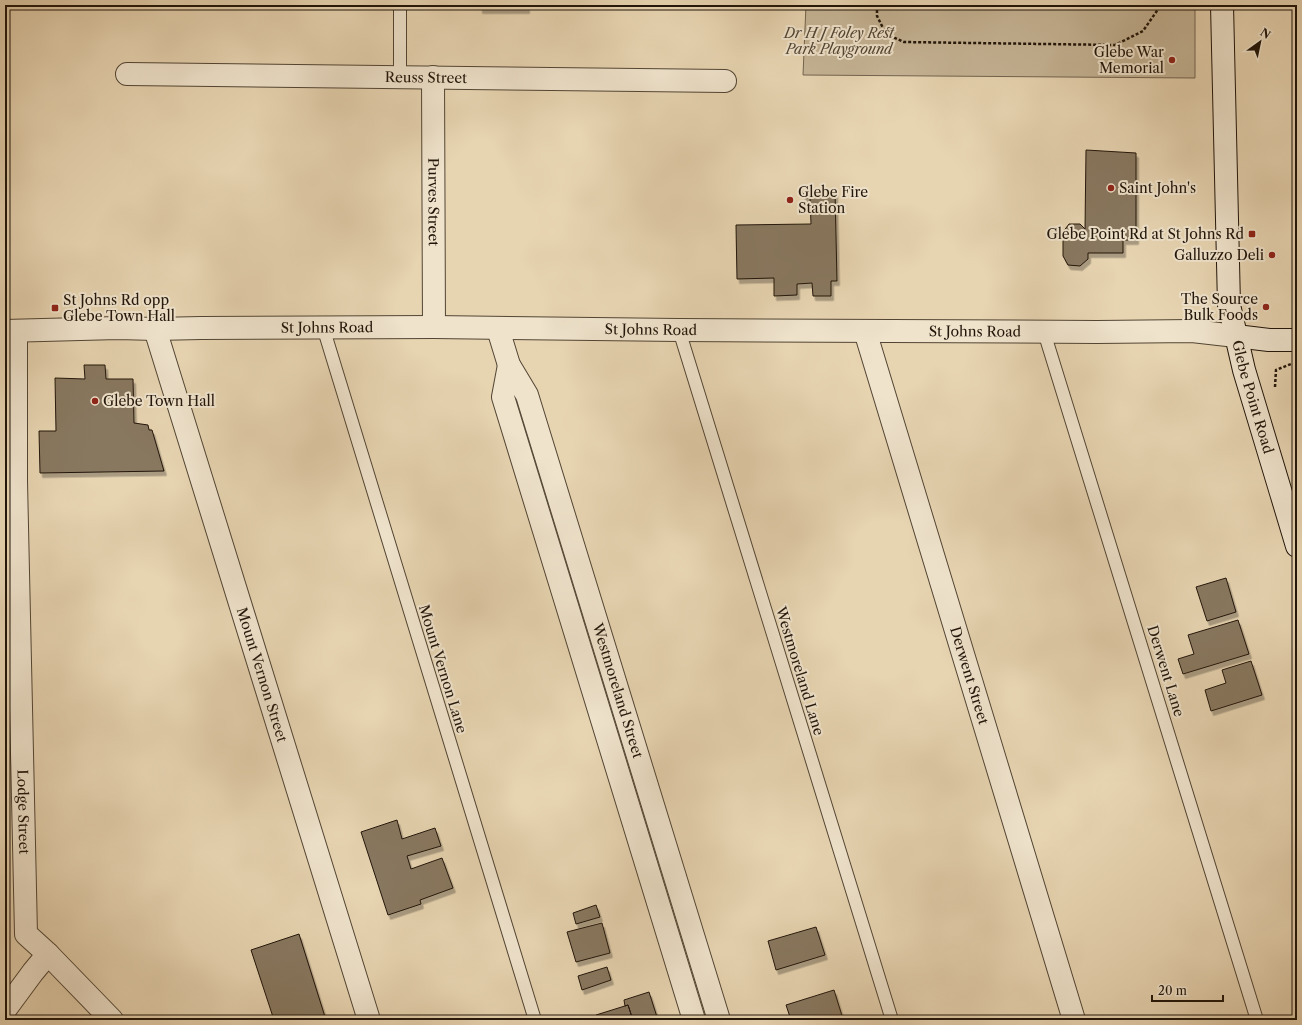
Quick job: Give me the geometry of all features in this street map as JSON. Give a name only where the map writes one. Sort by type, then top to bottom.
[{"type":"street","name":"Glebe Point Road","points":[[1222,5],[1229,296],[1244,370],[1297,546]]},
{"type":"street","name":"Reuss Street","points":[[127,74],[725,81]]},
{"type":"street","name":"Purves Street","points":[[433,77],[434,327]]},
{"type":"street","name":"St Johns Road","points":[[10,331],[118,328],[434,327],[498,329],[542,328],[1044,332],[1192,331],[1269,340],[1297,340]]},
{"type":"street","name":"Mount Vernon Street","points":[[154,329],[369,1020]]},
{"type":"street","name":"Westmoreland Street","points":[[498,329],[509,365],[527,396],[719,1020]]},
{"type":"street","name":"Lodge Street","points":[[10,331],[10,481],[26,934],[48,954]]},
{"type":"street","name":"Derwent Street","points":[[865,331],[1074,1020]]},
{"type":"street","name":"Westmoreland Street","points":[[509,365],[503,397],[694,1020]]},
{"type":"street","points":[[5,1010],[48,954],[112,1020]]},
{"type":"lane","points":[[400,5],[400,76]]},
{"type":"lane","name":"Mount Vernon Lane","points":[[323,327],[535,1020]]},
{"type":"lane","name":"Westmoreland Lane","points":[[680,330],[892,1020]]},
{"type":"lane","name":"Derwent Lane","points":[[1044,332],[1257,1020]]},
{"type":"path","points":[[877,5],[877,16],[886,34],[904,42],[1115,45],[1142,31],[1161,5]]},
{"type":"path","points":[[1277,393],[1275,385],[1276,370],[1291,364],[1297,364]]},
{"type":"green space","name":"Dr H J Foley Rest Park Playground","points":[[806,5],[1195,5],[1195,78],[803,75]]},
{"type":"building","points":[[480,5],[527,5],[527,9],[480,9]]},
{"type":"building","name":"Saint John's","points":[[1086,150],[1136,153],[1136,240],[1123,240],[1123,253],[1088,253],[1088,259],[1080,266],[1068,265],[1063,256],[1063,232],[1069,224],[1080,224],[1085,229]]},
{"type":"building","points":[[803,191],[835,191],[837,281],[831,281],[831,296],[813,296],[812,283],[797,284],[797,295],[774,296],[774,278],[737,279],[736,225],[811,224],[810,198],[803,198]]},
{"type":"building","name":"Glebe Town Hall","points":[[84,365],[105,365],[106,379],[133,379],[134,423],[148,425],[149,430],[152,430],[164,471],[40,473],[39,431],[56,431],[55,378],[85,379]]},
{"type":"building","points":[[1226,578],[1236,612],[1207,621],[1196,587]]},
{"type":"building","points":[[1238,620],[1249,654],[1183,674],[1178,659],[1194,654],[1188,635]]},
{"type":"building","points":[[1251,661],[1262,695],[1211,711],[1205,690],[1226,683],[1222,670]]},
{"type":"building","points":[[397,820],[402,839],[435,828],[441,846],[407,856],[411,869],[442,858],[453,888],[420,900],[421,904],[388,915],[361,832]]},
{"type":"building","points":[[596,905],[600,917],[576,924],[573,913]]},
{"type":"building","points":[[602,923],[610,953],[576,962],[567,932]]},
{"type":"building","points":[[816,927],[825,955],[776,970],[768,941]]},
{"type":"building","points":[[299,934],[326,1020],[274,1020],[251,950]]},
{"type":"building","points":[[607,967],[611,980],[582,990],[578,976]]},
{"type":"building","points":[[834,990],[843,1019],[791,1020],[786,1005]]},
{"type":"building","points":[[649,992],[658,1020],[633,1020],[628,1005],[625,1006],[624,1000]]},
{"type":"building","points":[[628,1005],[633,1020],[597,1020],[596,1015]]},
{"type":"place","name":"Glebe War Memorial","points":[[1172,60]]},
{"type":"place","name":"Saint John's","points":[[1111,188]]},
{"type":"place","name":"Glebe Fire Station","points":[[790,200]]},
{"type":"place","name":"Glebe Point Rd at St Johns Rd","points":[[1252,234]]},
{"type":"place","name":"Galluzzo Deli","points":[[1272,255]]},
{"type":"place","name":"The Source Bulk Foods","points":[[1266,307]]},
{"type":"place","name":"St Johns Rd opp Glebe Town Hall","points":[[55,308]]},
{"type":"place","name":"Glebe Town Hall","points":[[95,401]]}]
